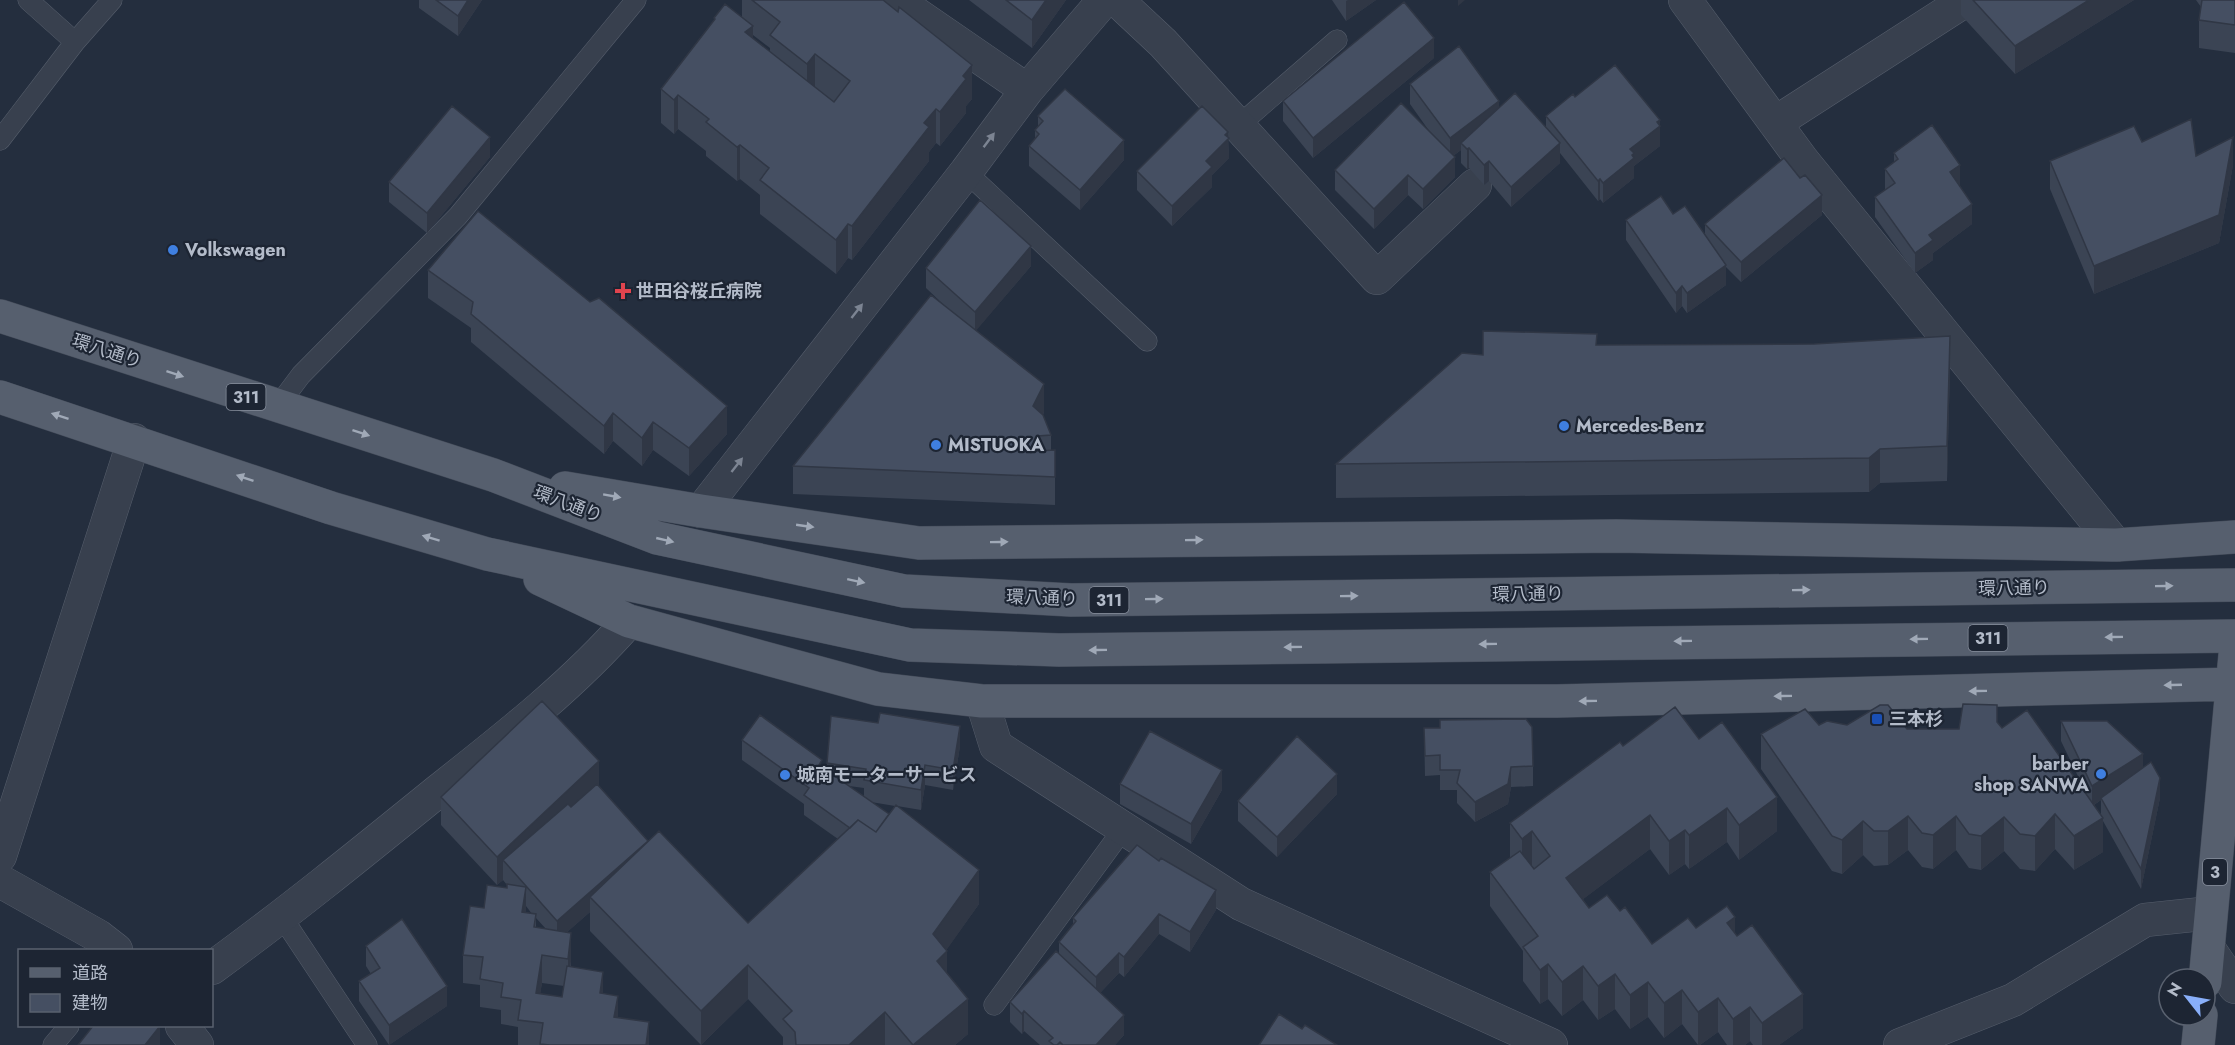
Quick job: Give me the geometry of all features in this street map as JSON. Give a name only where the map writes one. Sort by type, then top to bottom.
[{"type":"main road","name":"環八通り","points":[[0,316],[492,475],[657,538],[904,591],[1071,600],[2235,585]]},
{"type":"main road","name":"311","points":[[0,397],[134,440],[331,508],[487,554],[910,645],[1059,650],[1742,640],[2235,636]]},
{"type":"main road","points":[[492,475],[701,511],[919,543],[1616,536],[2116,545],[2235,537]]},
{"type":"main road","points":[[487,554],[629,621],[878,688],[982,701],[1557,701],[2234,674]]},
{"type":"main road","name":"3","points":[[2207,967],[2234,674]]},
{"type":"main road","points":[[2198,1045],[2200,1027]]},
{"type":"street","points":[[896,0],[1027,90]]},
{"type":"street","points":[[701,511],[966,172],[1027,90],[1104,0]]},
{"type":"street","points":[[1117,0],[1163,43],[1377,278],[1475,185]]},
{"type":"street","points":[[1685,0],[1803,161],[2116,545]]},
{"type":"street","points":[[1775,123],[1966,0]]},
{"type":"street","points":[[0,856],[134,440]]},
{"type":"street","points":[[213,967],[282,917],[525,721],[612,641],[629,621]]},
{"type":"street","points":[[982,701],[996,746],[1241,904],[1551,1045]]},
{"type":"street","points":[[0,881],[98,936],[114,949]]},
{"type":"street","points":[[1900,1045],[2013,1000],[2145,920],[2211,913]]},
{"type":"street","points":[[2209,949],[2235,987]]},
{"type":"street","points":[[183,1027],[197,1045]]},
{"type":"lane","points":[[28,0],[75,42]]},
{"type":"lane","points":[[0,140],[75,42],[112,0]]},
{"type":"lane","points":[[277,407],[302,375],[458,216],[636,0]]},
{"type":"lane","points":[[1238,126],[1337,40]]},
{"type":"lane","points":[[966,172],[1147,341]]},
{"type":"lane","points":[[994,1005],[1124,828]]},
{"type":"lane","points":[[282,917],[367,1045]]},
{"type":"lane","points":[[53,1045],[68,1027]]},
{"type":"building","points":[[436,0],[468,0],[458,16]]},
{"type":"building","points":[[752,0],[883,0],[898,12],[899,7],[972,65],[963,76],[966,79],[940,112],[936,109],[924,123],[929,127],[852,226],[848,224],[836,240],[760,180],[769,168],[740,145],[737,147],[706,122],[709,119],[678,95],[674,100],[661,89],[725,4],[753,26],[745,32],[834,102],[850,81],[815,54],[807,64],[770,35],[780,22]]},
{"type":"building","points":[[1006,0],[1046,0],[1032,20]]},
{"type":"building","points":[[1973,0],[2089,0],[2015,46]]},
{"type":"building","points":[[2202,0],[2235,0],[2235,25],[2199,20]]},
{"type":"building","points":[[1404,2],[1434,38],[1313,138],[1283,101]]},
{"type":"building","points":[[1459,46],[1499,101],[1450,138],[1410,84]]},
{"type":"building","points":[[1615,65],[1660,120],[1657,122],[1660,126],[1630,149],[1634,153],[1632,155],[1634,158],[1603,183],[1600,179],[1598,181],[1546,116],[1573,94],[1575,97]]},
{"type":"building","points":[[1065,89],[1124,140],[1080,190],[1029,146],[1039,134],[1035,130],[1043,121],[1038,116]]},
{"type":"building","points":[[1515,93],[1560,143],[1511,187],[1489,161],[1484,165],[1469,148],[1467,149],[1461,143]]},
{"type":"building","points":[[1401,103],[1455,157],[1423,189],[1408,175],[1374,209],[1335,170]]},
{"type":"building","points":[[452,106],[490,137],[427,213],[389,182]]},
{"type":"building","points":[[1202,106],[1228,132],[1225,135],[1229,138],[1206,161],[1212,167],[1172,206],[1137,171]]},
{"type":"building","points":[[2191,119],[2196,156],[2233,137],[2219,215],[2094,266],[2050,161],[2134,126],[2142,142]]},
{"type":"building","points":[[1932,125],[1960,165],[1950,172],[1972,204],[1929,235],[1933,240],[1915,253],[1875,197],[1895,183],[1885,169],[1898,159],[1894,153]]},
{"type":"building","points":[[1784,158],[1800,178],[1805,175],[1822,195],[1741,262],[1705,224]]},
{"type":"building","points":[[1661,196],[1673,214],[1685,206],[1726,265],[1687,293],[1682,286],[1676,293],[1626,220]]},
{"type":"building","points":[[980,200],[1031,246],[975,312],[926,268]]},
{"type":"building","points":[[478,211],[590,302],[599,298],[727,406],[689,448],[653,422],[642,438],[613,413],[604,426],[471,314],[473,302],[428,270]]},
{"type":"building","points":[[931,295],[1044,384],[1033,406],[1043,415],[1051,435],[1038,436],[1036,451],[1055,450],[1055,477],[793,466]]},
{"type":"building","points":[[1483,331],[1597,334],[1596,345],[1814,344],[1950,336],[1947,446],[1880,449],[1869,458],[1336,464],[1462,353],[1483,355]]},
{"type":"building","points":[[542,701],[599,761],[497,857],[441,797]]},
{"type":"building","points":[[1963,704],[1997,705],[1997,722],[2002,728],[2027,710],[2103,818],[2074,836],[2055,814],[2035,836],[2020,834],[2004,817],[1981,836],[1969,834],[1956,816],[1933,835],[1922,833],[1908,816],[1888,831],[1874,831],[1863,821],[1842,840],[1832,836],[1761,734],[1805,709],[1819,725],[1827,721],[1847,725],[1880,705],[1888,705],[1907,729],[1959,729]]},
{"type":"building","points":[[1675,707],[1699,739],[1722,722],[1777,797],[1739,825],[1727,808],[1689,835],[1685,830],[1669,841],[1650,815],[1566,878],[1589,908],[1607,895],[1620,911],[1625,907],[1652,944],[1688,918],[1696,928],[1727,906],[1735,917],[1727,923],[1737,936],[1752,925],[1803,994],[1762,1023],[1750,1007],[1733,1019],[1718,998],[1698,1012],[1682,990],[1664,1003],[1648,982],[1630,995],[1615,974],[1598,986],[1583,966],[1562,982],[1548,964],[1540,970],[1523,947],[1538,936],[1490,872],[1520,851],[1534,869],[1550,856],[1532,831],[1522,839],[1510,823],[1620,742],[1623,746]]},
{"type":"building","points":[[880,713],[960,726],[953,770],[925,765],[921,790],[864,780],[866,769],[827,763],[831,716],[878,723]]},
{"type":"building","points":[[760,715],[822,760],[819,765],[889,814],[876,832],[858,820],[850,828],[804,795],[809,788],[742,740]]},
{"type":"building","points":[[1526,719],[1532,727],[1533,766],[1511,767],[1508,784],[1475,802],[1457,783],[1460,770],[1440,770],[1440,755],[1425,756],[1424,728],[1440,728],[1440,720]]},
{"type":"building","points":[[2061,721],[2107,721],[2143,754],[2092,786]]},
{"type":"building","points":[[1150,731],[1222,770],[1191,824],[1120,784]]},
{"type":"building","points":[[1297,736],[1337,774],[1277,837],[1238,801]]},
{"type":"building","points":[[2151,762],[2160,778],[2141,869],[2101,798]]},
{"type":"building","points":[[597,784],[648,841],[557,921],[503,860],[568,804],[571,807]]},
{"type":"building","points":[[896,805],[979,870],[933,934],[947,951],[937,961],[968,999],[913,1045],[885,1012],[849,1045],[796,1045],[795,1032],[783,1019],[792,1011],[748,965],[701,1011],[590,897],[659,831],[748,923],[858,820],[876,832]]},
{"type":"building","points":[[1137,845],[1159,861],[1161,858],[1216,890],[1190,932],[1159,914],[1124,957],[1119,953],[1096,977],[1059,942],[1076,921],[1073,918]]},
{"type":"building","points":[[507,884],[526,887],[522,912],[536,914],[534,927],[571,933],[568,959],[542,955],[536,993],[562,997],[567,966],[603,972],[600,993],[618,996],[614,1017],[649,1022],[646,1045],[540,1044],[543,1023],[518,1020],[521,1000],[501,997],[503,983],[480,979],[483,957],[463,955],[470,906],[484,908],[487,885],[507,888]]},
{"type":"building","points":[[402,919],[447,986],[389,1025],[359,981],[380,968],[366,946]]},
{"type":"building","points":[[1056,951],[1124,1015],[1096,1045],[1063,1045],[1060,1042],[1054,1045],[1049,1041],[1053,1038],[1024,1011],[1022,1014],[1010,1002]]},
{"type":"building","points":[[1279,1014],[1302,1029],[1305,1025],[1337,1045],[1259,1045]]},
{"type":"building","points":[[92,1027],[159,1027],[145,1045],[78,1045]]},
{"type":"place","name":"Volkswagen","points":[[173,250]]},
{"type":"place","name":"世田谷桜丘病院","points":[[623,291]]},
{"type":"place","name":"Mercedes-Benz","points":[[1564,426]]},
{"type":"place","name":"MISTUOKA","points":[[936,445]]},
{"type":"place","name":"三本杉","points":[[1877,719]]},
{"type":"place","name":"barber shop SANWA","points":[[2101,774]]},
{"type":"place","name":"城南モーターサービス","points":[[785,775]]}]
